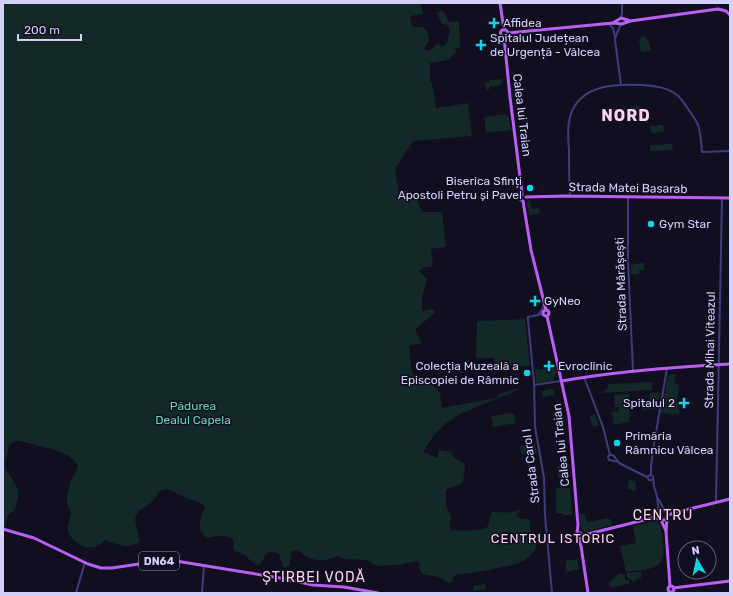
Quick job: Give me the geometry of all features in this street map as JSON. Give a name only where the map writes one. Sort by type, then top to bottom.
[{"type":"main road","name":"Calea lui Traian","points":[[500,3],[504,30],[500,33],[504,37],[522,195],[520,198],[523,201],[530,244],[544,304],[546,310],[550,313],[547,316],[568,412],[580,546],[588,593]]},
{"type":"main road","points":[[504,37],[508,33],[609,24],[713,9],[726,11],[730,15]]},
{"type":"main road","points":[[504,30],[508,33]]},
{"type":"main road","points":[[522,195],[526,197],[523,201]]},
{"type":"main road","name":"Strada Matei Basarab","points":[[526,197],[570,196],[730,198]]},
{"type":"main road","points":[[546,310],[543,314],[544,316],[547,316]]},
{"type":"main road","points":[[562,381],[633,371],[730,364]]},
{"type":"main road","points":[[580,535],[652,518],[664,520],[673,513],[730,499]]},
{"type":"main road","points":[[652,518],[661,511],[673,513]]},
{"type":"main road","points":[[666,512],[666,532],[673,591],[671,592]]},
{"type":"main road","points":[[658,513],[666,532]]},
{"type":"main road","name":"DN64","points":[[3,529],[34,538],[96,567],[109,569],[163,561],[184,562],[313,585],[344,587],[378,593]]},
{"type":"main road","points":[[672,587],[730,581]]},
{"type":"street","points":[[615,40],[622,21],[622,3]]},
{"type":"street","points":[[609,24],[614,30],[621,85]]},
{"type":"street","points":[[570,196],[569,121],[576,104],[580,99],[592,91],[606,87],[621,85],[661,87],[669,90],[680,98],[698,124],[702,152],[730,151]]},
{"type":"street","name":"Strada Mărășești","points":[[628,197],[628,262],[633,371]]},
{"type":"street","name":"Strada Mihai Viteazul","points":[[716,502],[722,198]]},
{"type":"street","points":[[538,315],[543,309],[544,304]]},
{"type":"street","points":[[538,315],[543,314]]},
{"type":"street","name":"Strada Carol I","points":[[538,315],[528,317],[528,324],[534,385],[535,426],[543,475],[552,593]]},
{"type":"street","points":[[658,513],[657,497],[651,471],[667,368]]},
{"type":"street","points":[[584,377],[603,428],[610,455],[608,456],[608,459],[620,462],[648,477],[648,480],[652,479]]},
{"type":"street","points":[[534,385],[562,381]]},
{"type":"street","points":[[610,455],[614,456],[620,462]]},
{"type":"street","points":[[612,460],[614,459],[614,456]]},
{"type":"street","points":[[648,477],[651,475]]},
{"type":"street","points":[[657,497],[666,512]]},
{"type":"street","points":[[76,593],[85,562]]},
{"type":"street","points":[[202,593],[204,566]]},
{"type":"green space","name":"Pădurea Dealul Capela","points":[[3,3],[424,3],[420,4],[423,13],[411,16],[410,18],[413,27],[423,27],[429,34],[428,43],[424,48],[426,51],[433,49],[437,44],[443,46],[447,43],[450,30],[447,25],[441,23],[437,12],[443,11],[449,22],[459,21],[460,48],[455,49],[456,53],[449,60],[430,63],[430,81],[432,83],[436,108],[468,103],[472,136],[413,141],[395,169],[399,193],[407,190],[415,196],[422,212],[442,212],[446,247],[431,249],[433,266],[423,268],[419,271],[427,279],[422,298],[422,311],[434,309],[435,313],[415,329],[422,343],[409,346],[412,373],[437,389],[440,395],[442,408],[496,398],[499,394],[518,388],[520,389],[460,414],[445,424],[434,435],[423,452],[437,458],[439,450],[451,452],[454,458],[465,465],[463,482],[446,490],[446,505],[451,517],[451,530],[459,531],[485,528],[488,526],[492,512],[510,512],[521,509],[516,515],[521,519],[530,520],[531,536],[537,545],[530,556],[518,563],[484,571],[455,575],[450,583],[438,577],[423,574],[420,570],[419,563],[416,561],[397,565],[379,566],[372,564],[367,560],[345,559],[338,556],[326,560],[315,560],[299,551],[295,551],[291,552],[290,565],[287,567],[283,567],[279,554],[274,552],[267,553],[258,565],[234,550],[234,541],[231,538],[225,536],[214,536],[207,538],[203,535],[200,524],[205,507],[204,505],[165,489],[160,491],[152,502],[139,511],[136,515],[135,520],[139,542],[131,546],[127,546],[105,540],[97,546],[86,547],[79,544],[70,536],[68,529],[71,511],[68,507],[67,497],[77,464],[67,455],[41,446],[18,441],[10,444],[5,463],[6,469],[18,489],[18,495],[15,510],[8,515],[3,532]]},
{"type":"green space","points":[[644,36],[650,44],[651,51],[641,52],[639,40]]},
{"type":"green space","points":[[501,79],[502,85],[489,87],[490,89],[486,90],[485,82],[489,82],[489,80]]},
{"type":"green space","points":[[639,106],[640,118],[626,119],[625,116],[625,120],[607,121],[607,109]]},
{"type":"green space","points":[[506,114],[507,117],[509,117],[511,130],[486,133],[484,117]]},
{"type":"green space","points":[[663,125],[664,132],[651,133],[650,126]]},
{"type":"green space","points":[[672,144],[673,150],[650,151],[650,145]]},
{"type":"green space","points":[[530,200],[532,209],[539,208],[539,213],[529,215],[527,203]]},
{"type":"green space","points":[[644,263],[644,270],[639,270],[639,274],[631,274],[631,264]]},
{"type":"green space","points":[[525,319],[530,366],[495,366],[494,358],[476,358],[477,321]]},
{"type":"green space","points":[[556,367],[556,373],[553,381],[536,383],[535,370]]},
{"type":"green space","points":[[675,374],[674,383],[679,384],[677,401],[679,401],[679,414],[674,413],[674,415],[661,413],[668,375]]},
{"type":"green space","points":[[652,382],[652,390],[601,393],[606,390],[609,384]]},
{"type":"green space","points":[[554,389],[555,395],[543,397],[542,391]]},
{"type":"green space","points":[[660,392],[659,400],[649,400],[650,393]]},
{"type":"green space","points":[[629,394],[630,421],[614,425],[612,412],[619,411],[619,407],[615,407],[614,395]]},
{"type":"green space","points":[[642,406],[658,406],[658,409],[642,410]]},
{"type":"green space","points":[[511,413],[514,414],[516,423],[493,427],[491,416]]},
{"type":"green space","points":[[595,414],[599,425],[593,427],[590,416]]},
{"type":"green space","points":[[535,444],[537,453],[521,454],[520,446]]},
{"type":"green space","points":[[559,464],[566,464],[569,466],[567,473],[570,485],[565,485],[565,477],[558,478],[557,466],[559,466]]},
{"type":"green space","points":[[629,480],[635,481],[635,491],[628,489]]},
{"type":"green space","points":[[556,488],[570,488],[572,515],[556,513]]},
{"type":"green space","points":[[579,514],[584,514],[587,522],[608,518],[610,519],[612,525],[585,532],[581,526]]},
{"type":"green space","points":[[653,521],[658,522],[661,529],[663,543],[662,559],[659,564],[654,567],[626,572],[620,546],[636,543],[633,526]]},
{"type":"green space","points":[[577,559],[579,569],[566,572],[566,561]]},
{"type":"green space","points":[[641,572],[641,578],[636,579],[637,581],[633,581],[627,577],[627,573]]},
{"type":"green space","points":[[618,574],[625,575],[625,580],[628,580],[631,583],[611,588],[609,582]]},
{"type":"green space","points":[[485,584],[486,589],[474,591],[473,586]]},
{"type":"place","name":"Affidea","points":[[494,23]]},
{"type":"place","name":"Spitalul Județean de Urgență - Vâlcea","points":[[481,45]]},
{"type":"place","name":"Biserica Sfinți Apostoli Petru și Pavel","points":[[530,188]]},
{"type":"place","name":"Gym Star","points":[[651,224]]},
{"type":"place","name":"GyNeo","points":[[535,301]]},
{"type":"place","name":"Evroclinic","points":[[549,366]]},
{"type":"place","name":"Colecția Muzeală a Episcopiei de Râmnic","points":[[527,373]]},
{"type":"place","name":"Spitalul 2","points":[[684,403]]},
{"type":"place","name":"Primăria Râmnicu Vâlcea","points":[[617,443]]},
{"type":"district","name":"NORD","points":[[626,115]]},
{"type":"district","name":"CENTRU","points":[[663,515]]},
{"type":"district","name":"CENTRUL ISTORIC","points":[[553,538]]},
{"type":"district","name":"ȘTIRBEI VODĂ","points":[[314,577]]}]
